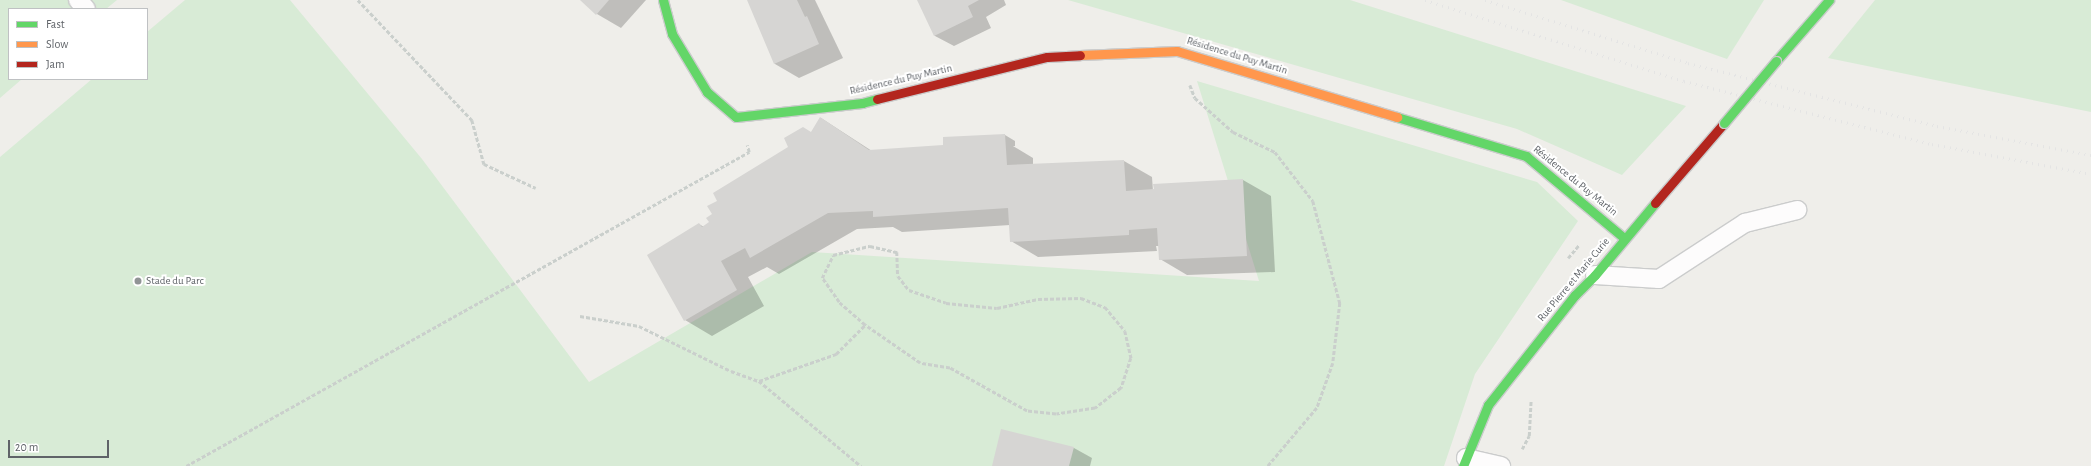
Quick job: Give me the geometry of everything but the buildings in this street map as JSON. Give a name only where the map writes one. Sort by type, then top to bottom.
[{"type":"street","points":[[663,0],[672,34],[707,92],[736,117]]},
{"type":"street","name":"Rue Pierre et Marie Curie","points":[[1465,462],[1488,405],[1575,295],[1595,275],[1624,238],[1829,0]]},
{"type":"street","name":"Résidence du Puy Martin","points":[[736,117],[862,103],[1047,57],[1177,51],[1526,156],[1624,238]]},
{"type":"lane","points":[[78,0],[85,8]]},
{"type":"lane","points":[[1595,275],[1659,279],[1745,222],[1797,210]]},
{"type":"lane","points":[[1465,462],[1502,466]]},
{"type":"path","points":[[358,0],[472,120],[484,164],[536,188]]},
{"type":"path","points":[[1177,51],[1195,98],[1233,132],[1275,152],[1313,200],[1340,302],[1334,363],[1317,408],[1268,466]]},
{"type":"path","points":[[186,466],[749,152],[736,117]]},
{"type":"path","points":[[870,246],[897,252],[898,276],[909,290],[946,303],[997,308],[1038,299],[1081,298],[1105,307],[1125,331],[1131,358],[1121,388],[1095,408],[1056,414],[1027,411],[950,368],[920,363],[865,325],[839,302],[822,278],[833,255],[870,246]]},
{"type":"path","points":[[580,316],[639,326],[731,371],[759,381],[862,466]]},
{"type":"path","points":[[759,381],[836,354],[865,325]]},
{"type":"green space","points":[[0,0],[117,0],[107,8],[8,8],[8,80],[21,80],[0,98]]},
{"type":"green space","points":[[185,0],[290,0],[422,159],[589,382],[812,252],[1259,281],[1197,81],[1537,182],[1578,221],[1475,374],[1444,466],[0,466],[0,157],[91,80],[148,80],[148,31]]},
{"type":"green space","points":[[1068,0],[1350,0],[1686,106],[1622,175],[1517,129]]},
{"type":"green space","points":[[1561,0],[1764,0],[1727,59]]},
{"type":"green space","points":[[1875,0],[2091,0],[2091,112],[1828,58]]},
{"type":"railway","points":[[1425,0],[1684,81],[1932,144],[2091,174]]},
{"type":"railway","points":[[1485,0],[1688,63],[1937,126],[2091,155]]},
{"type":"traffic: fast","points":[[663,0],[672,34],[707,92],[736,117],[862,103],[877,99]]},
{"type":"traffic: fast","points":[[1776,61],[1829,0]]},
{"type":"traffic: fast","points":[[1724,123],[1776,61]]},
{"type":"traffic: fast","points":[[1397,117],[1526,156],[1624,238]]},
{"type":"traffic: fast","points":[[1463,466],[1488,405],[1575,295],[1595,275],[1655,203]]},
{"type":"traffic: slow","points":[[1080,55],[1177,51],[1397,117]]},
{"type":"traffic: jam","points":[[877,99],[1047,57],[1080,55]]},
{"type":"traffic: jam","points":[[1655,203],[1724,123]]},
{"type":"place","name":"Stade du Parc","points":[[138,281]]}]
